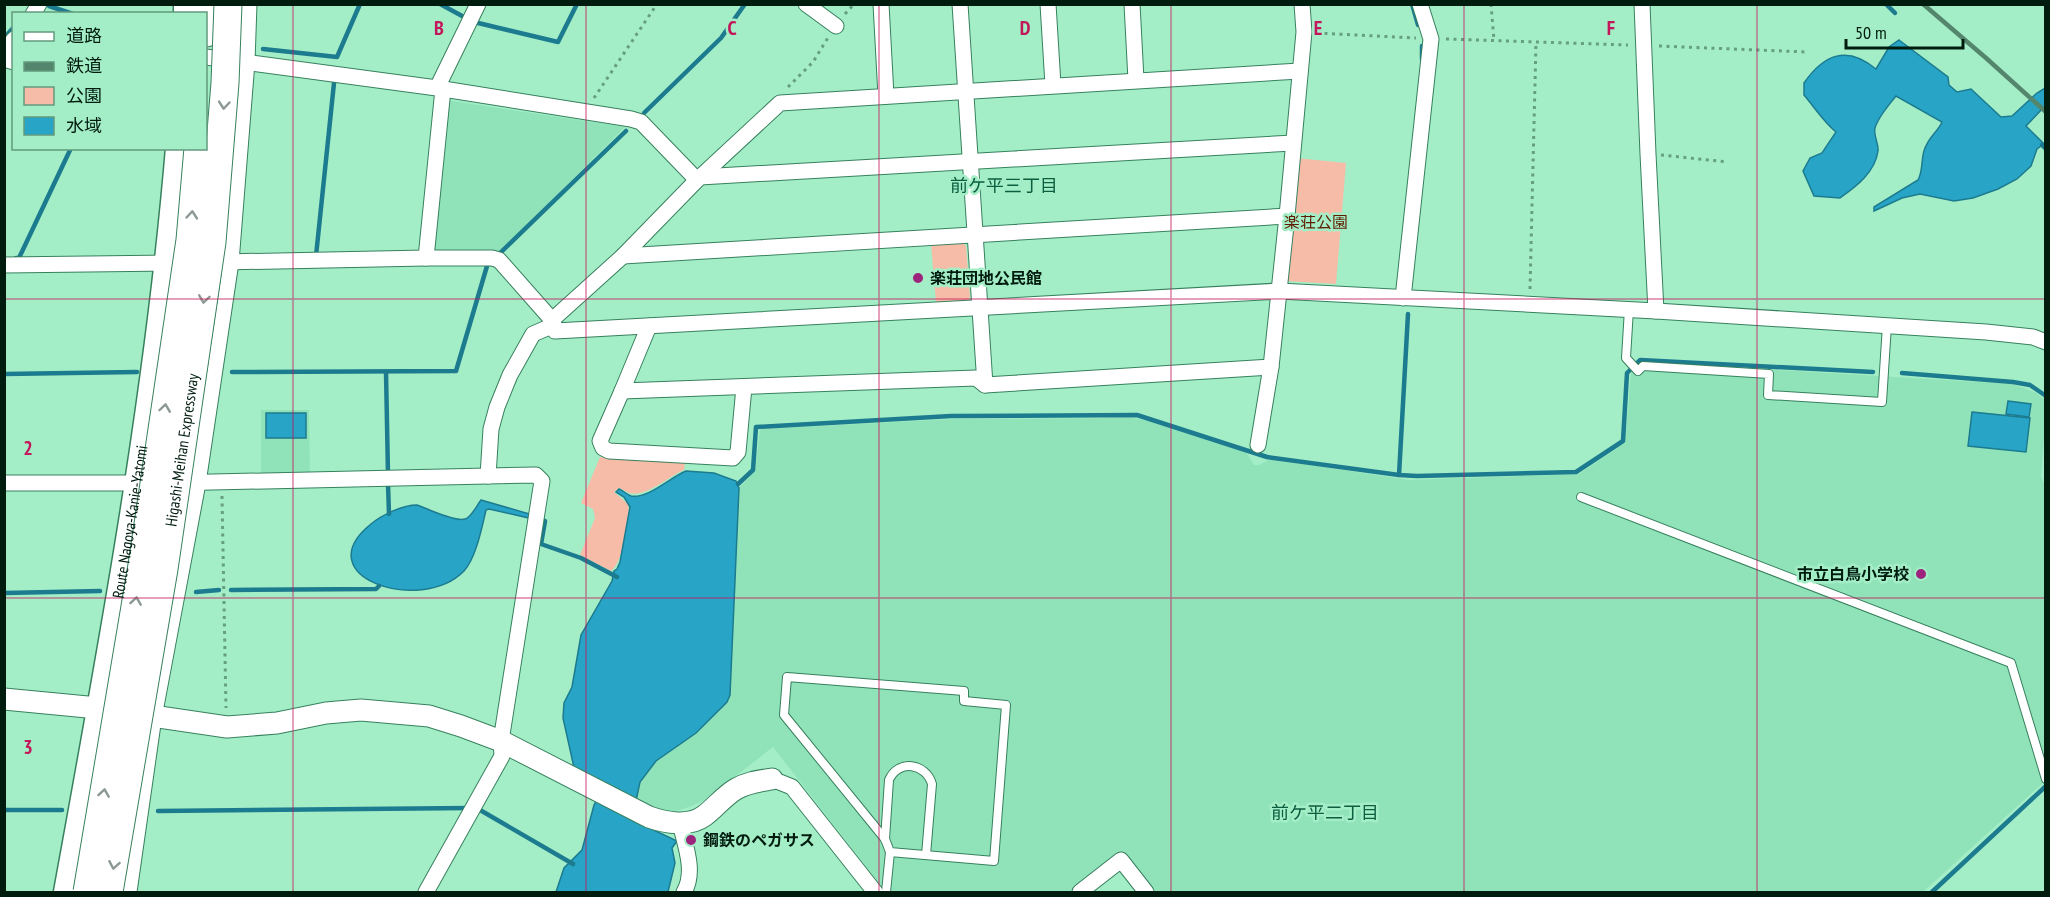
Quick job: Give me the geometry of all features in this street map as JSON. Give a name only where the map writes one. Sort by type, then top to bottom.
[{"type":"highway","name":"Higashi-Meihan Expressway","points":[[109,892],[164,569],[212,242],[225,83],[228,4]]},
{"type":"highway","name":"Higashi-Meihan Expressway","points":[[87,892],[149,518],[190,240],[198,150]]},
{"type":"main road","name":"Route Nagoya-Kanie-Yatomi","points":[[65,892],[136,483],[165,263],[177,150]]},
{"type":"street","points":[[129,892],[154,717],[198,483],[231,262],[247,62],[249,4]]},
{"type":"street","points":[[426,258],[440,89],[478,4]]},
{"type":"street","points":[[806,4],[836,26]]},
{"type":"street","points":[[881,4],[886,96]]},
{"type":"street","points":[[960,4],[985,385]]},
{"type":"street","points":[[1048,4],[1053,85]]},
{"type":"street","points":[[1132,4],[1136,80]]},
{"type":"street","points":[[1258,445],[1270,367],[1287,216],[1304,32],[1302,4]]},
{"type":"street","points":[[1403,298],[1431,39],[1420,4]]},
{"type":"street","points":[[1642,4],[1656,311]]},
{"type":"street","points":[[207,57],[440,89],[631,119],[640,122],[699,179],[1293,143]]},
{"type":"street","points":[[488,476],[491,429],[497,407],[510,375],[533,334],[553,323],[780,103],[1300,71]]},
{"type":"street","points":[[623,256],[1287,216]]},
{"type":"street","points":[[4,265],[426,258],[499,260],[553,323],[555,331],[1279,291],[1887,325],[2033,337],[2046,342]]},
{"type":"street","points":[[649,327],[600,441],[609,451],[733,458],[738,452],[744,387]]},
{"type":"street","points":[[622,392],[976,378],[985,385],[1270,367]]},
{"type":"street","points":[[4,483],[198,483],[536,475],[542,481],[501,741],[502,756],[426,892]]},
{"type":"street","points":[[4,699],[98,708],[227,727],[276,723],[326,713],[361,710],[429,716],[501,741],[664,822],[680,823],[702,818],[736,789],[754,782],[772,779],[792,787],[875,892]]},
{"type":"street","points":[[680,823],[690,868],[689,884],[684,892]]},
{"type":"street","points":[[1080,892],[1121,860],[1146,892]]},
{"type":"lane","points":[[1629,309],[1626,358],[1638,371],[1643,366],[1769,374],[1768,395],[1882,402],[1887,325]]},
{"type":"lane","points":[[1581,497],[2011,663],[2046,779]]},
{"type":"lane","points":[[886,892],[890,852],[885,839],[784,715],[787,677],[964,691],[963,701],[1006,705],[994,861],[890,852]]},
{"type":"lane","points":[[885,839],[889,780],[892,773],[904,767],[924,770],[932,784],[926,855]]},
{"type":"path","points":[[585,111],[657,4]]},
{"type":"path","points":[[780,103],[778,97],[813,62],[836,26],[854,4]]},
{"type":"path","points":[[1491,4],[1494,41]]},
{"type":"path","points":[[1304,32],[1431,39],[1808,52]]},
{"type":"path","points":[[1530,304],[1536,42]]},
{"type":"path","points":[[1648,154],[1728,162]]},
{"type":"path","points":[[221,482],[227,727]]},
{"type":"shaded area","points":[[446,100],[625,127],[496,256],[430,258]]},
{"type":"shaded area","points":[[1641,362],[2012,384],[2035,392],[2045,400],[2041,477],[2046,487],[2045,781],[1923,892],[1155,892],[1123,851],[1072,892],[886,892],[773,747],[705,800],[689,807],[673,812],[650,811],[636,801],[640,782],[656,761],[696,733],[727,702],[730,695],[739,488],[755,471],[760,429],[955,419],[1130,418],[1141,419],[1246,452],[1254,465],[1270,459],[1409,480],[1579,474],[1625,443],[1631,373]]},
{"type":"shaded area","points":[[261,410],[309,410],[310,476],[261,476]]},
{"type":"green space","name":"楽荘公園","points":[[1296,158],[1346,163],[1336,284],[1285,281]]},
{"type":"green space","points":[[961,241],[966,246],[970,297],[967,301],[936,303],[931,244]]},
{"type":"green space","points":[[600,457],[685,462],[684,470],[641,493],[633,494],[619,488],[614,492],[628,504],[629,512],[619,560],[611,571],[580,555],[595,518],[593,509],[581,503]]},
{"type":"water","points":[[1899,40],[1948,77],[1949,85],[1957,92],[1971,89],[2001,117],[2012,116],[2045,88],[2045,106],[2026,126],[2044,144],[2037,149],[2031,166],[2017,179],[1973,198],[1954,201],[1920,194],[1902,198],[1874,211],[1874,207],[1918,180],[1926,146],[1942,122],[1896,96],[1876,124],[1875,137],[1878,151],[1869,173],[1840,198],[1814,196],[1803,171],[1810,158],[1822,153],[1836,132],[1804,95],[1804,83],[1820,65],[1837,56],[1855,57],[1876,69],[1889,47]]},
{"type":"water","points":[[2008,401],[2031,404],[2029,417],[2006,414]]},
{"type":"water","points":[[1972,412],[2030,418],[2026,452],[1968,446]]},
{"type":"water","points":[[266,413],[306,413],[306,438],[266,438]]},
{"type":"water","points":[[686,471],[714,473],[736,481],[739,488],[730,695],[727,702],[696,733],[656,761],[640,782],[636,801],[626,817],[677,841],[672,848],[675,863],[668,892],[556,892],[564,868],[582,850],[594,805],[604,786],[575,772],[563,718],[564,703],[572,687],[581,635],[612,581],[614,571],[620,562],[630,507],[624,497],[616,492],[619,489],[631,496],[638,496]]},
{"type":"water","points":[[481,500],[533,515],[533,519],[486,510],[472,558],[464,571],[445,584],[422,590],[398,589],[377,584],[360,574],[352,560],[354,543],[371,524],[392,511],[417,505],[448,517],[465,519],[472,514]]},
{"type":"waterway","points":[[263,49],[337,57],[360,4]]},
{"type":"waterway","points":[[440,4],[464,17]]},
{"type":"waterway","points":[[474,22],[558,42],[577,4]]},
{"type":"waterway","points":[[644,113],[721,38],[745,4]]},
{"type":"waterway","points":[[1412,4],[1418,25]]},
{"type":"waterway","points":[[1886,4],[1895,13]]},
{"type":"waterway","points":[[49,6],[67,12]]},
{"type":"waterway","points":[[4,38],[12,29]]},
{"type":"waterway","points":[[1422,46],[1422,59]]},
{"type":"waterway","points":[[316,256],[334,83]]},
{"type":"waterway","points":[[497,256],[626,131]]},
{"type":"waterway","points":[[2042,145],[2046,149]]},
{"type":"waterway","points":[[16,258],[19,258],[70,150]]},
{"type":"waterway","points":[[232,372],[456,371],[487,266]]},
{"type":"waterway","points":[[1399,475],[1408,314]]},
{"type":"waterway","points":[[738,484],[753,470],[756,427],[951,416],[1137,415],[1267,457],[1399,475],[1576,472],[1623,441],[1627,373],[1640,360],[1873,372]]},
{"type":"waterway","points":[[4,374],[137,372]]},
{"type":"waterway","points":[[386,372],[388,475]]},
{"type":"waterway","points":[[1902,373],[2013,382],[2030,385],[2046,396]]},
{"type":"waterway","points":[[388,484],[389,514]]},
{"type":"waterway","points":[[541,520],[545,521],[541,544],[581,558],[617,577]]},
{"type":"waterway","points":[[231,590],[376,589],[379,586]]},
{"type":"waterway","points":[[196,592],[219,590]]},
{"type":"waterway","points":[[4,593],[100,591]]},
{"type":"waterway","points":[[1932,892],[2046,786]]},
{"type":"waterway","points":[[158,811],[469,808]]},
{"type":"waterway","points":[[4,810],[62,810]]},
{"type":"waterway","points":[[480,810],[573,864]]},
{"type":"railway","points":[[1923,4],[2046,112]]},
{"type":"place","name":"楽荘団地公民館","points":[[918,278]]},
{"type":"place","name":"市立白鳥小学校","points":[[1921,574]]},
{"type":"place","name":"鋼鉄のペガサス","points":[[691,840]]},
{"type":"district","name":"前ケ平三丁目","points":[[1004,186]]},
{"type":"district","name":"前ケ平二丁目","points":[[1325,813]]}]
